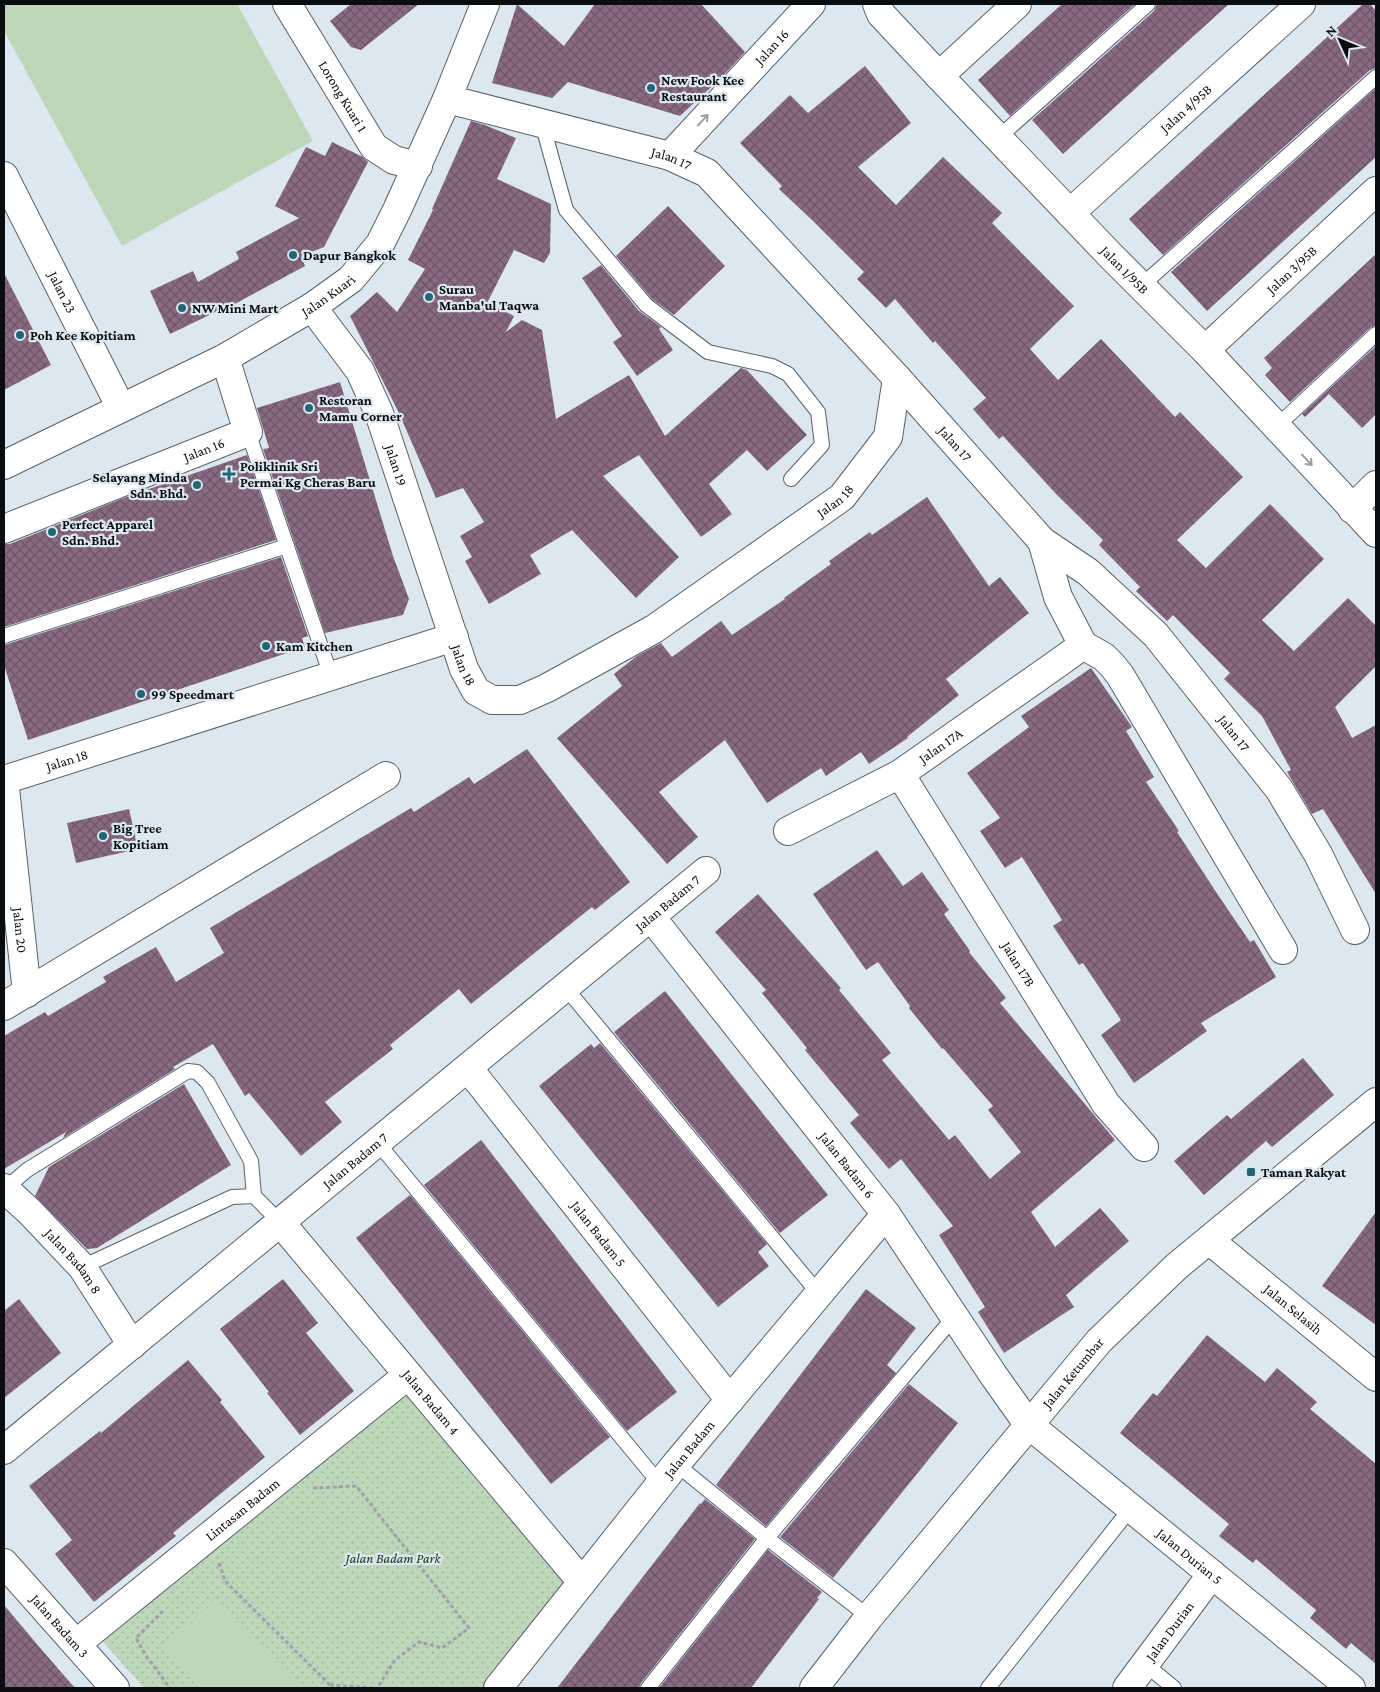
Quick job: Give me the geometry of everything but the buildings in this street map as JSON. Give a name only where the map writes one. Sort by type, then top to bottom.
[{"type":"street","name":"Lorong Kuari 1","points":[[287,4],[374,146],[394,160],[418,166]]},
{"type":"street","name":"Jalan Kuari","points":[[4,464],[225,358],[312,307],[351,279],[380,244],[418,166],[485,4]]},
{"type":"street","name":"Jalan 16","points":[[670,156],[811,4]]},
{"type":"street","name":"Jalan 1/95B","points":[[877,4],[881,14],[939,76],[1205,350],[1376,533]]},
{"type":"street","points":[[939,76],[1017,4]]},
{"type":"street","name":"Jalan 4/95B","points":[[1070,213],[1301,4]]},
{"type":"street","name":"Jalan 17","points":[[447,99],[670,156],[707,174],[897,378],[1042,541],[1088,572],[1156,635],[1279,789],[1318,854],[1355,930]]},
{"type":"street","name":"Jalan 23","points":[[5,182],[121,408]]},
{"type":"street","name":"Jalan 3/95B","points":[[1205,350],[1376,191]]},
{"type":"street","name":"Jalan 19","points":[[312,307],[360,371],[379,413],[454,637]]},
{"type":"street","points":[[225,358],[248,432]]},
{"type":"street","name":"Jalan 18","points":[[4,780],[454,637],[464,669],[476,691],[492,700],[520,700],[547,688],[654,629],[842,497],[888,437],[897,378]]},
{"type":"street","name":"Jalan 16","points":[[4,529],[248,432]]},
{"type":"street","points":[[1352,509],[1376,485]]},
{"type":"street","points":[[1042,541],[1058,597],[1083,644],[1104,657],[1120,675],[1282,950]]},
{"type":"street","name":"Jalan 17A","points":[[788,832],[900,774],[1061,662],[1083,644]]},
{"type":"street","name":"Jalan 17B","points":[[900,774],[1106,1104],[1144,1147]]},
{"type":"street","points":[[4,1006],[386,776]]},
{"type":"street","name":"Jalan 20","points":[[4,780],[27,993]]},
{"type":"street","name":"Jalan Badam 7","points":[[4,1450],[706,871]]},
{"type":"street","name":"Jalan Badam 6","points":[[651,917],[886,1214],[1028,1424]]},
{"type":"street","name":"Jalan Badam 5","points":[[468,1068],[730,1400]]},
{"type":"street","name":"Jalan Ketumbar","points":[[814,1688],[869,1617],[1099,1341],[1177,1266],[1376,1102]]},
{"type":"street","name":"Jalan Badam 8","points":[[4,1189],[31,1213],[82,1267],[132,1345]]},
{"type":"street","name":"Jalan Badam","points":[[498,1688],[668,1474],[886,1214]]},
{"type":"street","name":"Jalan Badam 4","points":[[280,1222],[582,1582]]},
{"type":"street","name":"Jalan Selasih","points":[[1209,1240],[1376,1377]]},
{"type":"street","name":"Lintasan Badam","points":[[76,1644],[408,1374]]},
{"type":"street","name":"Jalan Durian 5","points":[[1028,1424],[1351,1688]]},
{"type":"street","name":"Jalan Badam 3","points":[[4,1564],[115,1688]]},
{"type":"street","name":"Jalan Durian","points":[[1127,1688],[1212,1574]]},
{"type":"lane","points":[[998,138],[1148,4]]},
{"type":"lane","points":[[1141,286],[1376,77]]},
{"type":"lane","points":[[542,123],[566,210],[646,305],[708,352],[772,366],[788,374],[818,412],[822,445],[791,479]]},
{"type":"lane","points":[[1276,427],[1376,334]]},
{"type":"lane","points":[[248,432],[331,676]]},
{"type":"lane","points":[[4,636],[286,546]]},
{"type":"lane","points":[[565,987],[819,1294]]},
{"type":"lane","points":[[4,1189],[27,1170],[188,1071],[197,1072],[208,1082],[251,1162],[254,1196],[280,1222]]},
{"type":"lane","points":[[377,1142],[668,1474],[767,1538],[869,1617]]},
{"type":"lane","points":[[82,1267],[232,1197],[254,1196]]},
{"type":"lane","points":[[648,1688],[767,1538],[955,1316]]},
{"type":"lane","points":[[988,1688],[1131,1508]]},
{"type":"lane","points":[[1144,1664],[1174,1688]]},
{"type":"path","points":[[211,1565],[218,1559],[225,1581],[330,1687],[376,1688],[395,1660],[419,1642],[442,1648],[469,1628],[356,1486],[310,1488]]},
{"type":"path","points":[[163,1611],[136,1638],[146,1656],[170,1688]]},
{"type":"green space","points":[[4,4],[237,4],[313,141],[122,246],[4,31]]},
{"type":"green space","name":"Jalan Badam Park","points":[[408,1375],[582,1582],[498,1688],[144,1688],[98,1636]]},
{"type":"green space","points":[[216,1599],[300,1682],[294,1688],[202,1688],[165,1649]]},
{"type":"place","name":"New Fook Kee Restaurant","points":[[651,88]]},
{"type":"place","name":"Dapur Bangkok","points":[[293,255]]},
{"type":"place","name":"Surau Manba'ul Taqwa","points":[[429,297]]},
{"type":"place","name":"NW Mini Mart","points":[[182,308]]},
{"type":"place","name":"Poh Kee Kopitiam","points":[[20,335]]},
{"type":"place","name":"Restoran Mamu Corner","points":[[309,408]]},
{"type":"place","name":"Poliklinik Sri Permai Kg Cheras Baru","points":[[229,474]]},
{"type":"place","name":"Selayang Minda Sdn. Bhd.","points":[[197,485]]},
{"type":"place","name":"Perfect Apparel Sdn. Bhd.","points":[[52,532]]},
{"type":"place","name":"Kam Kitchen","points":[[266,646]]},
{"type":"place","name":"99 Speedmart","points":[[141,694]]},
{"type":"place","name":"Big Tree Kopitiam","points":[[103,836]]},
{"type":"place","name":"Taman Rakyat","points":[[1251,1172]]}]
